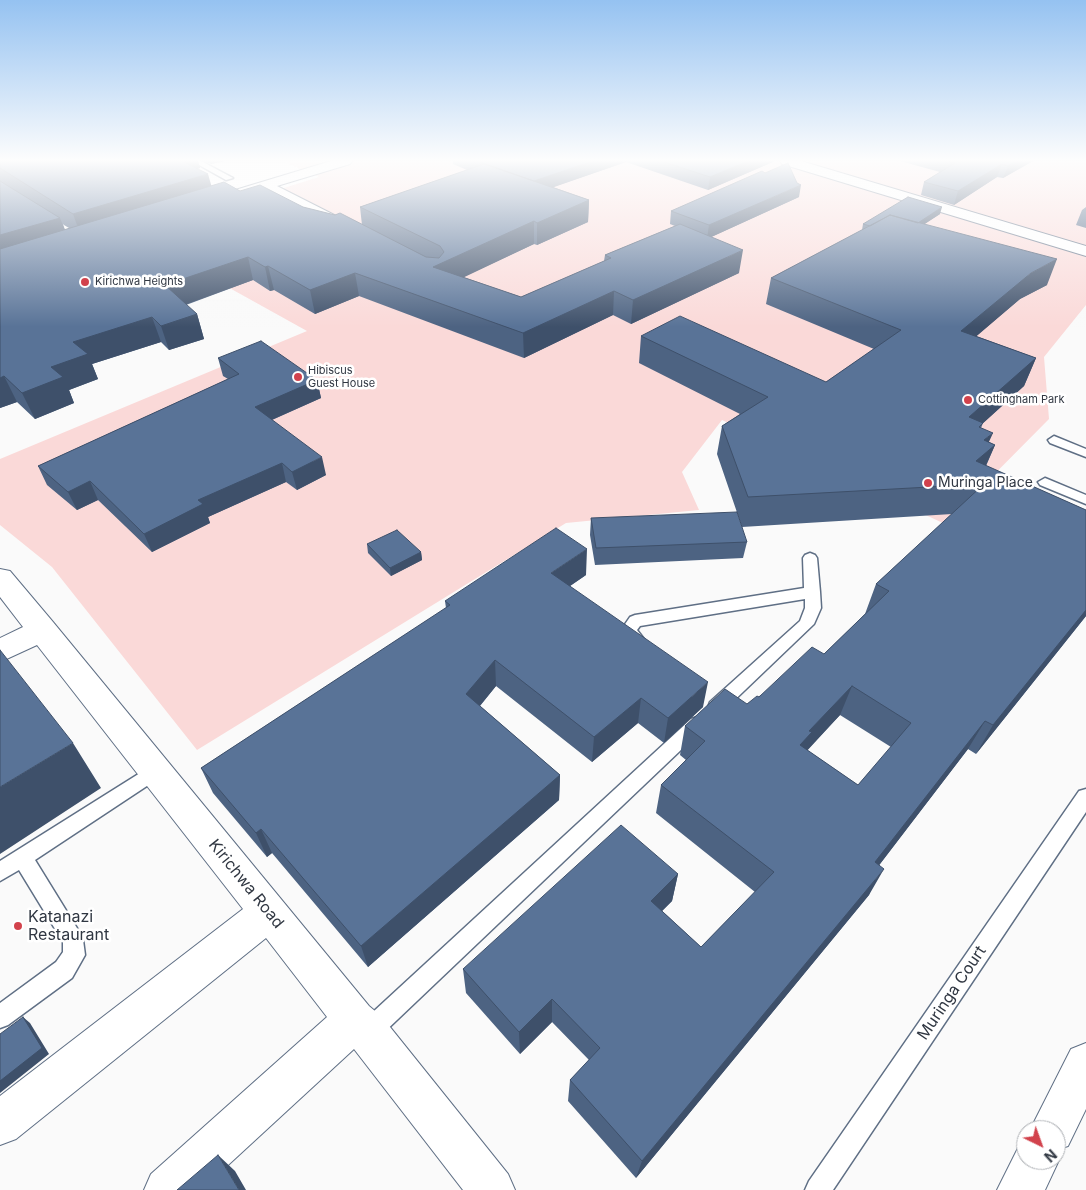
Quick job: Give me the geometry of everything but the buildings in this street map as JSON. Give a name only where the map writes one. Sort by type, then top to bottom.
[{"type":"street","points":[[326,217],[357,232]]},
{"type":"street","points":[[971,217],[1086,251]]},
{"type":"street","name":"Kirichwa Road","points":[[0,578],[43,629],[492,1190]]},
{"type":"street","points":[[0,651],[43,629]]},
{"type":"street","points":[[0,1123],[269,912]]},
{"type":"street","points":[[167,1190],[361,1026]]},
{"type":"street","points":[[1057,1120],[1086,1064]]},
{"type":"street","points":[[1020,1190],[1031,1170]]},
{"type":"lane","points":[[1054,440],[1086,453]]},
{"type":"lane","points":[[1045,482],[1086,500]]},
{"type":"lane","points":[[361,1026],[720,704],[806,624],[813,608],[810,558]]},
{"type":"lane","points":[[649,650],[634,639],[629,630],[635,621],[813,592]]},
{"type":"lane","points":[[704,692],[720,704]]},
{"type":"lane","points":[[0,872],[156,771]]},
{"type":"lane","name":"Muringa Court","points":[[818,1190],[1086,797]]},
{"type":"lane","points":[[0,1018],[64,970],[74,955],[73,940],[22,858]]},
{"type":"shaded area","points":[[193,217],[1086,217],[1086,305],[1044,357],[1049,419],[945,524],[722,420],[682,472],[699,510],[566,523],[197,750],[52,567],[0,525],[0,459],[307,331],[134,235]]},
{"type":"place","name":"Kirichwa Heights","points":[[85,282]]},
{"type":"place","name":"Hibiscus Guest House","points":[[298,377]]},
{"type":"place","name":"Cottingham Park","points":[[968,400]]},
{"type":"place","name":"Muringa Place","points":[[928,483]]},
{"type":"place","name":"Katanazi Restaurant","points":[[18,926]]}]
